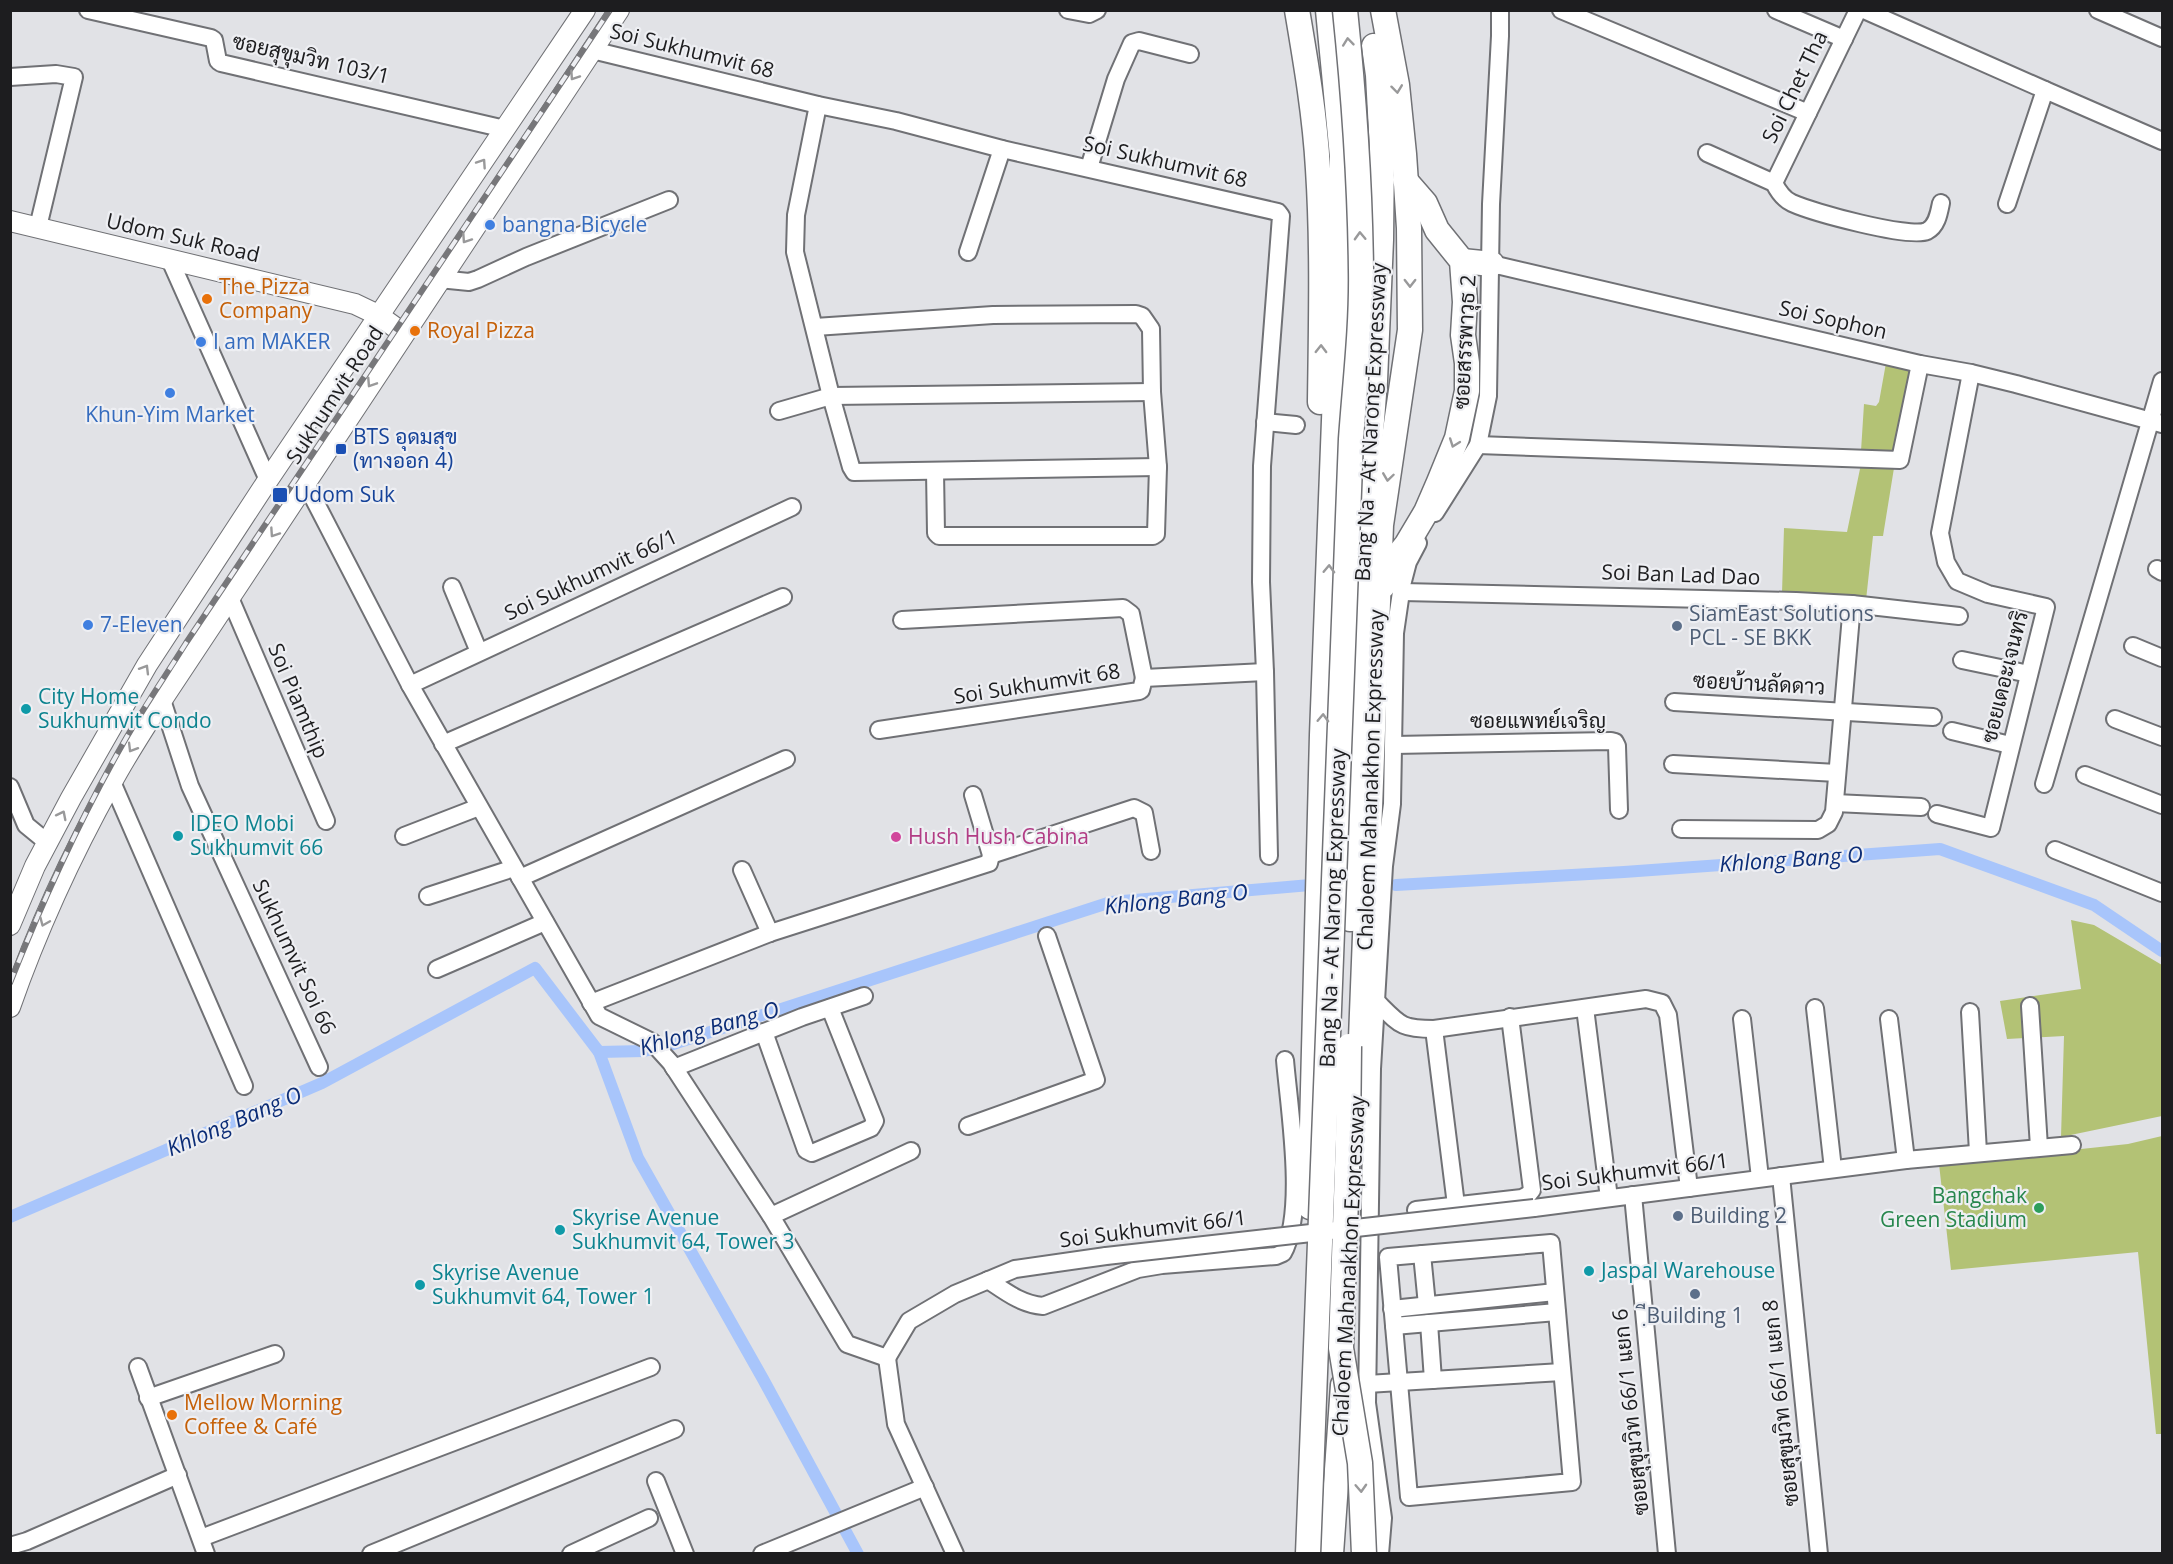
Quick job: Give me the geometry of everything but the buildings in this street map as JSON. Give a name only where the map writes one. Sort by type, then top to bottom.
[{"type":"highway","points":[[1297,10],[1309,80],[1318,168],[1322,251],[1320,411],[1330,533]]},
{"type":"highway","points":[[1314,10],[1341,237]]},
{"type":"highway","points":[[1328,10],[1342,156],[1341,237]]},
{"type":"highway","name":"Bang Na - At Narong Expressway","points":[[1308,1554],[1350,439],[1359,338],[1361,271],[1357,153],[1345,10]]},
{"type":"highway","name":"Bang Na - At Narong Expressway","points":[[1329,1554],[1341,1348],[1348,1138],[1352,799],[1364,525],[1375,381],[1381,240],[1382,150],[1378,75],[1369,10]]},
{"type":"highway","name":"Chaloem Mahanakhon Expressway","points":[[1329,1554],[1345,1366],[1362,1026],[1381,525],[1410,330],[1409,228],[1404,154],[1397,85],[1383,10]]},
{"type":"highway","points":[[1378,599],[1392,563],[1407,544],[1426,512],[1457,438],[1467,391],[1467,363],[1463,335],[1465,302],[1462,261],[1437,230],[1425,203],[1405,180]]},
{"type":"highway","name":"Chaloem Mahanakhon Expressway","points":[[1300,1554],[1322,759],[1341,237]]},
{"type":"highway","points":[[1462,261],[1492,264]]},
{"type":"highway","points":[[1341,1348],[1360,1463],[1364,1554]]},
{"type":"main road","name":"Sukhumvit Road","points":[[11,917],[104,737],[147,665],[378,315],[585,10]]},
{"type":"main road","name":"Sukhumvit Road","points":[[10,1007],[45,918],[112,782],[162,700],[619,10]]},
{"type":"main road","points":[[567,37],[592,50]]},
{"type":"main road","name":"Udom Suk Road","points":[[10,221],[355,304],[378,315],[403,333]]},
{"type":"street","name":"ซอยสุขุมวิท 103/1","points":[[88,10],[212,38],[218,62],[221,63],[505,129]]},
{"type":"street","points":[[1068,10],[1089,14],[1097,10]]},
{"type":"street","name":"ซอยสรรพาวุธ 2","points":[[1380,1554],[1383,1518],[1367,1403],[1372,1069],[1384,866],[1392,804],[1395,633],[1408,562],[1439,506],[1478,445],[1488,396],[1492,264],[1491,204],[1500,10]]},
{"type":"street","points":[[1561,10],[1808,113]]},
{"type":"street","points":[[1776,10],[1844,39]]},
{"type":"street","name":"Soi Chet Tha","points":[[1774,183],[1858,10]]},
{"type":"street","points":[[1864,10],[2163,141]]},
{"type":"street","points":[[2098,10],[2163,38]]},
{"type":"street","points":[[1089,168],[1116,79],[1132,43],[1139,41],[1190,54]]},
{"type":"street","name":"Soi Sukhumvit 68","points":[[592,50],[1278,212],[1281,216],[1262,466],[1262,582],[1269,856]]},
{"type":"street","points":[[10,77],[56,74],[74,77],[38,227]]},
{"type":"street","points":[[2007,204],[2045,90]]},
{"type":"street","points":[[818,105],[796,215],[795,252],[831,396],[854,472],[1158,467]]},
{"type":"street","points":[[968,252],[1002,148]]},
{"type":"street","points":[[1707,153],[1774,183],[1779,193],[1791,202],[1854,222],[1918,234],[1930,230],[1938,217],[1941,203]]},
{"type":"street","points":[[439,279],[469,282],[478,279],[526,257],[669,200]]},
{"type":"street","points":[[170,260],[268,480]]},
{"type":"street","name":"Soi Sophon","points":[[1492,264],[1920,364],[1971,373],[2156,422]]},
{"type":"street","points":[[815,327],[993,315],[1136,314],[1142,316],[1151,329],[1152,392],[1158,467],[1158,530],[1154,536],[939,536],[936,533],[935,471]]},
{"type":"street","points":[[1478,445],[1900,460],[1920,364]]},
{"type":"street","name":"ซอยเดอะเจนทริ","points":[[1835,803],[1929,810],[1991,828],[2046,607],[1988,594],[1957,581],[1946,562],[1940,533],[1971,373]]},
{"type":"street","points":[[2044,784],[2156,422],[2163,381]]},
{"type":"street","points":[[779,411],[831,396],[1152,392]]},
{"type":"street","points":[[1265,423],[1296,425]]},
{"type":"street","points":[[306,484],[410,685],[599,1016],[652,1042],[672,1065],[771,1216],[847,1344],[887,1358],[896,1424],[955,1554]]},
{"type":"street","name":"Soi Sukhumvit 66/1","points":[[410,685],[792,507]]},
{"type":"street","points":[[452,587],[479,652]]},
{"type":"street","name":"Soi Ban Lad Dao","points":[[1401,592],[1772,600],[1852,604],[1959,616]]},
{"type":"street","points":[[443,744],[783,597]]},
{"type":"street","name":"Soi Piamthip","points":[[230,598],[326,821]]},
{"type":"street","name":"ซอยบ้านลัดดาว","points":[[1681,829],[1820,830],[1831,820],[1835,803],[1852,604]]},
{"type":"street","points":[[902,620],[1123,608],[1131,614],[1144,678]]},
{"type":"street","points":[[2133,646],[2163,658]]},
{"type":"street","points":[[1962,660],[2029,674]]},
{"type":"street","name":"Soi Sukhumvit 68","points":[[879,730],[1134,692],[1141,690],[1144,678],[1265,672]]},
{"type":"street","name":"Sukhumvit Soi 66","points":[[162,700],[190,786],[319,1067]]},
{"type":"street","name":"ซอยบ้านลัดดาว","points":[[1674,702],[1933,717]]},
{"type":"street","points":[[2115,719],[2163,737]]},
{"type":"street","points":[[1952,731],[2010,745]]},
{"type":"street","name":"ซอยแพทย์เจริญ","points":[[1394,745],[1615,742],[1619,810]]},
{"type":"street","points":[[428,896],[517,873],[786,759]]},
{"type":"street","points":[[1673,765],[1837,774]]},
{"type":"street","points":[[2085,775],[2163,805]]},
{"type":"street","points":[[112,782],[244,1086]]},
{"type":"street","points":[[10,787],[26,825],[48,843]]},
{"type":"street","points":[[591,1003],[770,933],[989,863],[991,855],[973,795]]},
{"type":"street","points":[[404,836],[479,807]]},
{"type":"street","points":[[991,855],[1134,808],[1144,813],[1151,850]]},
{"type":"street","points":[[2055,850],[2163,893]]},
{"type":"street","points":[[742,870],[770,933]]},
{"type":"street","points":[[437,969],[545,922]]},
{"type":"street","points":[[968,1126],[1096,1080],[1047,936]]},
{"type":"street","points":[[672,1065],[864,996]]},
{"type":"street","points":[[1377,1002],[1396,1023],[1411,1029],[1434,1029],[1646,999],[1662,1003],[1668,1015],[1689,1188]]},
{"type":"street","points":[[2030,1006],[2039,1147]]},
{"type":"street","points":[[764,1032],[806,1150],[812,1153],[871,1128],[875,1121],[830,1008]]},
{"type":"street","points":[[1585,1008],[1609,1198]]},
{"type":"street","points":[[1815,1008],[1833,1169]]},
{"type":"street","points":[[1970,1012],[1978,1152]]},
{"type":"street","points":[[1416,1210],[1522,1198],[1532,1190],[1510,1017]]},
{"type":"street","points":[[1742,1019],[1760,1179]]},
{"type":"street","points":[[1889,1019],[1906,1160]]},
{"type":"street","points":[[1434,1029],[1456,1205]]},
{"type":"street","points":[[988,1280],[1031,1305],[1043,1305],[1138,1269],[1276,1256],[1283,1253],[1292,1228],[1295,1173],[1285,1060]]},
{"type":"street","name":"Soi Sukhumvit 66/1","points":[[887,1358],[909,1322],[955,1294],[1015,1269],[1106,1256],[1534,1208],[1906,1160],[2072,1145]]},
{"type":"street","points":[[771,1216],[911,1151]]},
{"type":"street","name":"ซอยสุขุมวิท 66/1 แยก 8","points":[[1781,1176],[1819,1554]]},
{"type":"street","name":"ซอยสุขุมวิท 66/1 แยก 6","points":[[1633,1195],[1667,1554]]},
{"type":"street","points":[[1551,1243],[1572,1482],[1409,1497],[1388,1257],[1422,1254],[1551,1243]]},
{"type":"street","points":[[1422,1254],[1427,1305]]},
{"type":"street","points":[[1393,1317],[1427,1305],[1555,1292]]},
{"type":"street","points":[[1393,1317],[1429,1323],[1557,1312]]},
{"type":"street","points":[[1429,1323],[1433,1380]]},
{"type":"street","points":[[148,1398],[275,1354]]},
{"type":"street","points":[[138,1367],[203,1546],[651,1367]]},
{"type":"street","points":[[1367,1384],[1562,1372]]},
{"type":"street","points":[[371,1554],[675,1429]]},
{"type":"street","points":[[10,1546],[27,1541],[178,1475]]},
{"type":"street","points":[[656,1481],[685,1554]]},
{"type":"street","points":[[762,1554],[925,1487]]},
{"type":"street","points":[[571,1554],[649,1518]]},
{"type":"green space","points":[[1886,363],[1910,367],[1897,450],[1893,454],[1861,451],[1864,404],[1876,406],[1879,402]]},
{"type":"green space","points":[[1861,464],[1894,468],[1883,536],[1873,536],[1866,600],[1782,593],[1784,528],[1847,532]]},
{"type":"green space","points":[[2071,920],[2094,925],[2162,965],[2162,1116],[2061,1137],[2064,1036],[2007,1039],[2000,1001],[2081,989]]},
{"type":"green space","name":"Bangchak Green Stadium","points":[[2162,1136],[2162,1434],[2156,1434],[2138,1252],[1951,1270],[1939,1164],[2128,1144]]},
{"type":"waterway","name":"Khlong Bang O","points":[[1396,885],[1624,872],[1940,849],[2094,905],[2162,951]]},
{"type":"waterway","name":"Khlong Bang O","points":[[10,1217],[322,1083],[535,968],[599,1052],[644,1051],[667,1046],[1111,902],[1310,885]]},
{"type":"waterway","points":[[599,1052],[638,1158],[763,1379],[858,1554]]},
{"type":"railway","points":[[10,983],[49,890],[78,829],[140,715],[610,10]]},
{"type":"place","name":"bangna Bicycle","points":[[490,225]]},
{"type":"place","name":"The Pizza Company","points":[[207,299]]},
{"type":"place","name":"Royal Pizza","points":[[415,331]]},
{"type":"place","name":"I am MAKER","points":[[201,342]]},
{"type":"place","name":"Khun-Yim Market","points":[[170,393]]},
{"type":"place","name":"BTS อุดมสุข (ทางออก 4)","points":[[341,449]]},
{"type":"place","name":"Udom Suk","points":[[280,495]]},
{"type":"place","name":"7-Eleven","points":[[88,625]]},
{"type":"place","name":"SiamEast Solutions PCL - SE BKK","points":[[1677,626]]},
{"type":"place","name":"City Home Sukhumvit Condo","points":[[26,709]]},
{"type":"place","name":"IDEO Mobi Sukhumvit 66","points":[[178,836]]},
{"type":"place","name":"Hush Hush Cabina","points":[[896,837]]},
{"type":"place","name":"Bangchak Green Stadium","points":[[2039,1208]]},
{"type":"place","name":"Building 2","points":[[1678,1216]]},
{"type":"place","name":"Skyrise Avenue Sukhumvit 64, Tower 3","points":[[560,1230]]},
{"type":"place","name":"Jaspal Warehouse","points":[[1589,1271]]},
{"type":"place","name":"Skyrise Avenue Sukhumvit 64, Tower 1","points":[[420,1285]]},
{"type":"place","name":"ฺีBuilding 1","points":[[1695,1294]]},
{"type":"place","name":"Mellow Morning Coffee & Café","points":[[172,1415]]}]
